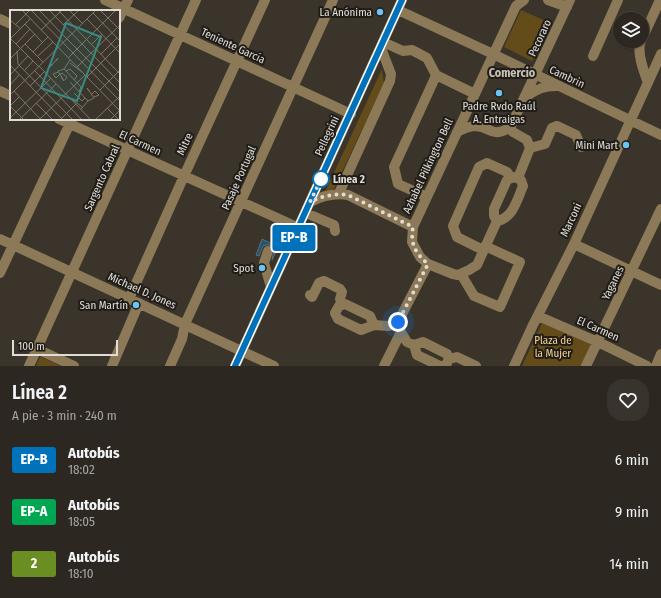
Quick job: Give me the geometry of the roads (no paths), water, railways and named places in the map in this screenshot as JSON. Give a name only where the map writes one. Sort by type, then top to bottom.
[{"type":"street","name":"Teniente García","points":[[105,0],[126,4],[180,35],[351,114]]},
{"type":"street","name":"Sargento Cabral","points":[[29,366],[196,0]]},
{"type":"street","name":"Mitre","points":[[129,299],[265,0]]},
{"type":"street","name":"Pasaje Portugal","points":[[170,366],[182,338],[185,324],[333,0]]},
{"type":"street","name":"Pellegrini","points":[[235,366],[402,0]]},
{"type":"street","points":[[548,0],[569,4]]},
{"type":"street","points":[[593,56],[618,0]]},
{"type":"street","points":[[649,24],[660,0]]},
{"type":"street","name":"Azhabel Pilkington Bell","points":[[413,227],[518,2]]},
{"type":"street","points":[[120,16],[126,4]]},
{"type":"street","name":"Pecoraro","points":[[510,128],[569,4]]},
{"type":"street","name":"Cambrin","points":[[398,10],[661,135]]},
{"type":"street","points":[[0,19],[10,24]]},
{"type":"street","points":[[382,45],[403,51],[412,50],[427,58],[436,75],[474,94]]},
{"type":"street","points":[[340,193],[390,81],[391,74],[382,45]]},
{"type":"street","points":[[640,48],[641,60],[648,83]]},
{"type":"street","name":"Marconi","points":[[514,366],[574,244],[661,54]]},
{"type":"street","points":[[427,197],[398,184],[394,167],[436,75]]},
{"type":"street","points":[[524,99],[536,89],[546,86],[559,86]]},
{"type":"street","points":[[0,91],[10,96]]},
{"type":"street","points":[[469,105],[472,118],[476,126]]},
{"type":"street","points":[[0,273],[71,121]]},
{"type":"street","name":"El Carmen","points":[[71,121],[127,150],[299,228]]},
{"type":"street","points":[[457,132],[476,126],[493,132],[502,132],[510,128],[513,132],[527,140],[530,148]]},
{"type":"street","points":[[310,202],[319,198],[340,193],[348,195],[413,227],[412,242],[420,257],[428,264],[453,274],[461,274],[477,265],[496,221],[494,209],[507,180],[514,178],[530,148],[545,144],[552,128],[557,126],[576,135],[581,147]]},
{"type":"street","points":[[461,274],[474,296],[500,307],[520,262],[457,237],[453,226],[479,167],[487,163],[507,172],[514,178],[521,180],[523,186],[508,217],[496,221]]},
{"type":"street","name":"Yaganes","points":[[586,366],[661,209]]},
{"type":"street","points":[[306,213],[334,225],[335,231]]},
{"type":"street","name":"Michael D. Jones","points":[[0,239],[274,366]]},
{"type":"street","points":[[574,244],[661,284]]},
{"type":"street","points":[[268,250],[264,263],[271,287]]},
{"type":"street","points":[[384,366],[399,327],[428,264]]},
{"type":"street","points":[[310,295],[312,297],[319,283],[324,281],[340,289],[342,292],[340,299],[342,305]]},
{"type":"street","points":[[112,366],[139,304]]},
{"type":"street","points":[[374,325],[370,316],[345,304],[339,306],[335,313],[338,320],[361,330],[374,325],[399,327]]},
{"type":"street","name":"El Carmen","points":[[538,316],[598,342],[647,366]]},
{"type":"street","points":[[399,327],[407,342],[414,345],[423,342],[447,354],[444,364]]},
{"type":"street","points":[[414,345],[417,355],[444,364],[456,357],[476,366]]},
{"type":"street","points":[[37,348],[74,366]]},
{"type":"street","points":[[656,366],[661,354]]},
{"type":"place","name":"La Anónima","points":[[380,12]]},
{"type":"place","name":"Padre Rvdo Raúl A. Entraigas","points":[[499,93]]},
{"type":"place","name":"Mini Mart","points":[[626,145]]},
{"type":"place","name":"Línea 2","points":[[321,179]]},
{"type":"place","name":"Spot","points":[[262,268]]},
{"type":"place","name":"San Martín","points":[[136,305]]},
{"type":"district","name":"Comercio","points":[[512,73]]},
{"type":"park label","name":"Plaza de la Mujer","points":[[553,346]]}]
